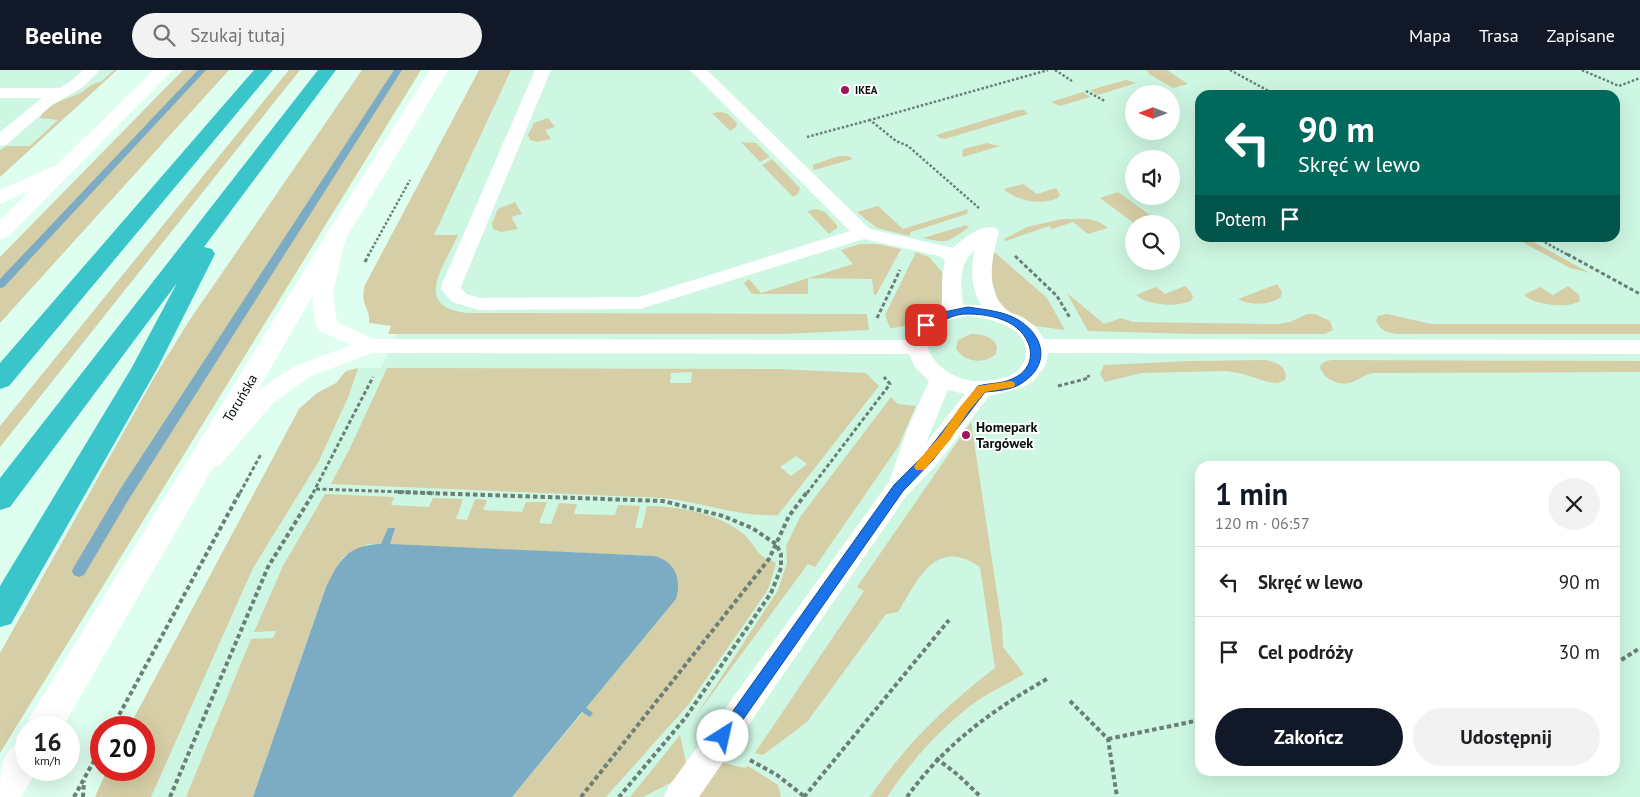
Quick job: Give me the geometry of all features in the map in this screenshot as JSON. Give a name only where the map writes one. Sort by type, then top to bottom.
[{"type":"highway","points":[[0,380],[264,70]]},
{"type":"highway","points":[[0,499],[327,70]]},
{"type":"highway","points":[[0,614],[144,369],[237,190]]},
{"type":"main road","points":[[0,232],[164,70]]},
{"type":"main road","name":"Toruńska","points":[[50,716],[336,235],[439,70]]},
{"type":"main road","points":[[0,198],[66,167]]},
{"type":"main road","points":[[1,797],[15,773]]},
{"type":"lane","points":[[0,140],[46,102],[77,84],[92,70]]},
{"type":"lane","points":[[543,70],[452,284],[451,289],[459,298],[479,304],[640,303],[863,234],[946,252],[956,259]]},
{"type":"lane","points":[[698,70],[863,234]]},
{"type":"lane","points":[[0,93],[62,93]]},
{"type":"lane","points":[[953,312],[952,274],[956,259],[970,244],[989,232],[981,262],[981,277],[992,307],[1000,315],[1023,328],[1036,346],[1037,360],[1034,366],[1024,377],[1009,385],[982,389],[950,383],[941,379],[922,364],[916,347],[917,339],[926,325],[942,315],[953,312],[968,310],[1000,315]]},
{"type":"lane","points":[[336,235],[323,293],[327,326],[370,346]]},
{"type":"lane","points":[[187,486],[265,398],[301,372],[370,346],[916,347]]},
{"type":"lane","points":[[1036,346],[1640,348]]},
{"type":"lane","points":[[898,488],[919,430],[941,379]]},
{"type":"lane","points":[[680,797],[898,488],[929,457],[982,389]]},
{"type":"path","points":[[977,214],[979,209],[976,204],[908,146],[896,141],[870,120],[1048,70]]},
{"type":"path","points":[[1055,70],[1072,81]]},
{"type":"path","points":[[1230,70],[1267,90]]},
{"type":"path","points":[[1582,70],[1619,86],[1640,78]]},
{"type":"path","points":[[1086,91],[1104,101]]},
{"type":"path","points":[[364,264],[414,172]]},
{"type":"path","points":[[1543,242],[1640,294]]},
{"type":"path","points":[[1009,250],[1057,296],[1071,321]]},
{"type":"path","points":[[878,321],[877,315],[901,267]]},
{"type":"path","points":[[170,797],[268,567],[316,489],[374,374]]},
{"type":"path","points":[[582,797],[769,559],[793,510],[890,384]]},
{"type":"path","points":[[119,716],[264,449]]},
{"type":"path","points":[[316,489],[663,501],[722,516],[752,528],[776,544],[781,554],[781,568],[771,593],[686,718],[619,797]]},
{"type":"path","points":[[804,797],[949,620]]},
{"type":"path","points":[[1620,661],[1640,648]]},
{"type":"path","points":[[907,797],[936,758],[973,726],[1020,694],[1047,679]]},
{"type":"path","points":[[1070,701],[1108,739],[1117,797]]},
{"type":"path","points":[[1108,739],[1195,721]]},
{"type":"path","points":[[936,758],[958,775],[981,797]]},
{"type":"path","points":[[74,797],[90,769]]},
{"type":"path","points":[[83,797],[85,778]]},
{"type":"shaded area","points":[[0,70],[117,70],[0,177]]},
{"type":"shaded area","points":[[114,70],[117,70],[0,177],[0,150],[7,146],[30,146],[58,120],[40,118],[47,109],[57,102],[80,93],[95,83],[101,82]]},
{"type":"shaded area","points":[[183,70],[229,70],[0,323],[0,257]]},
{"type":"shaded area","points":[[289,70],[300,70],[0,447],[0,426]]},
{"type":"shaded area","points":[[362,70],[421,70],[23,716],[15,716],[15,729],[0,753],[0,653],[155,376],[189,321]]},
{"type":"shaded area","points":[[479,70],[511,70],[434,235],[458,235],[436,284],[436,294],[440,303],[451,309],[468,313],[867,314],[869,330],[783,334],[388,334],[391,326],[369,323],[363,298],[365,285]]},
{"type":"shaded area","name":"Homepark Targówek","points":[[486,70],[1640,70],[1640,797],[104,797],[128,781],[155,781],[155,716],[150,716],[308,404],[358,368],[381,368],[397,334]]},
{"type":"shaded area","points":[[1147,70],[1167,70],[1188,84],[1180,86],[1168,85],[1149,74]]},
{"type":"shaded area","points":[[1126,80],[1136,83],[1098,95],[1090,90]]},
{"type":"shaded area","points":[[1083,92],[1090,97],[1060,106],[1051,102]]},
{"type":"shaded area","points":[[1024,110],[1028,114],[945,139],[936,135]]},
{"type":"shaded area","points":[[721,112],[728,114],[737,123],[736,127],[730,131],[712,113]]},
{"type":"shaded area","points":[[548,118],[555,127],[545,130],[551,139],[537,142],[530,140],[528,135],[534,123]]},
{"type":"shaded area","points":[[741,142],[756,143],[770,157],[760,162]]},
{"type":"shaded area","points":[[987,143],[1000,146],[963,157],[963,149]]},
{"type":"shaded area","points":[[838,156],[848,156],[853,159],[814,170],[813,165]]},
{"type":"shaded area","points":[[772,159],[800,188],[798,194],[793,197],[762,165]]},
{"type":"shaded area","points":[[1023,184],[1037,194],[1056,188],[1060,195],[1052,200],[1038,202],[1016,197],[1004,189]]},
{"type":"shaded area","points":[[1118,192],[1125,197],[1125,205],[1136,205],[1150,215],[1125,215],[1125,217],[1100,198]]},
{"type":"shaded area","points":[[515,202],[522,214],[511,217],[518,229],[501,232],[493,229],[492,223],[498,209]]},
{"type":"shaded area","points":[[878,206],[903,229],[968,209],[967,214],[911,232],[909,236],[877,228],[857,212]]},
{"type":"shaded area","points":[[816,209],[825,212],[837,225],[837,228],[829,234],[807,211]]},
{"type":"shaded area","points":[[1063,219],[1092,220],[1108,228],[1088,234],[1073,222],[1052,229],[1049,226],[1006,241],[1004,239],[1027,227]]},
{"type":"shaded area","points":[[966,225],[969,227],[952,239],[938,241],[923,238]]},
{"type":"shaded area","points":[[1522,242],[1533,242],[1590,273],[1570,268]]},
{"type":"shaded area","points":[[861,244],[877,244],[901,249],[876,295],[874,295],[872,279],[809,278],[853,264],[841,250]]},
{"type":"shaded area","points":[[993,251],[1047,298],[1065,330],[1036,326],[1006,310],[998,301],[989,272]]},
{"type":"shaded area","points":[[916,252],[929,257],[942,272],[943,297],[941,304],[936,311],[922,320],[905,326],[890,328],[885,315]]},
{"type":"shaded area","points":[[808,278],[808,294],[754,294],[751,293],[744,283],[749,279],[761,293]]},
{"type":"shaded area","points":[[1277,284],[1282,292],[1281,297],[1271,302],[1254,304],[1238,299]]},
{"type":"shaded area","points":[[1185,286],[1193,297],[1191,301],[1185,303],[1170,305],[1155,303],[1141,299],[1136,295],[1156,287],[1165,294]]},
{"type":"shaded area","points":[[1568,286],[1579,295],[1580,301],[1567,305],[1551,305],[1524,295],[1540,287],[1553,295]]},
{"type":"shaded area","points":[[1067,293],[1104,324],[1121,318],[1133,322],[1277,324],[1290,322],[1307,314],[1315,314],[1330,321],[1333,330],[1324,334],[1194,334],[1088,331]]},
{"type":"shaded area","points":[[1387,314],[1431,324],[1640,324],[1640,334],[1397,334],[1384,330],[1377,323],[1378,316]]},
{"type":"shaded area","points":[[971,334],[983,335],[993,340],[997,347],[996,354],[980,361],[969,359],[959,353],[956,348],[958,340]]},
{"type":"shaded area","points":[[1266,360],[1281,366],[1285,372],[1285,380],[1278,383],[1268,382],[1227,371],[1142,373],[1105,382],[1100,374],[1104,365]]},
{"type":"shaded area","points":[[1331,360],[1640,361],[1640,372],[1373,373],[1346,384],[1331,380],[1321,370],[1320,366],[1324,362]]},
{"type":"shaded area","points":[[358,368],[349,395],[319,461],[253,568],[151,797],[95,797],[102,781],[155,781],[155,716],[135,716],[299,409],[317,393],[336,383],[346,371]]},
{"type":"shaded area","points":[[387,368],[779,369],[866,373],[879,386],[778,515],[734,512],[663,498],[331,484]],"holes":[[[692,372],[691,383],[670,383],[671,373]],[[796,456],[807,464],[791,476],[780,467]]]},
{"type":"shaded area","points":[[891,397],[898,404],[916,406],[898,447],[815,567],[808,564],[695,717],[778,590],[787,563],[786,546],[800,517]]},
{"type":"shaded area","points":[[971,422],[1002,626],[1003,647],[1024,674],[977,701],[951,722],[917,757],[887,797],[870,797],[883,778],[927,727],[995,668],[980,567],[964,559],[951,556],[940,559],[921,576],[898,612],[886,614],[807,722],[763,755],[755,753],[864,591],[857,587]]},
{"type":"shaded area","points":[[325,494],[394,497],[391,505],[429,507],[433,498],[463,499],[456,519],[467,520],[475,499],[487,500],[483,510],[522,512],[526,502],[547,502],[539,523],[551,524],[559,503],[577,504],[574,514],[615,515],[618,505],[640,506],[635,528],[642,528],[647,506],[672,507],[697,512],[721,520],[742,533],[761,555],[776,563],[765,594],[688,705],[606,797],[512,797],[583,712],[590,716],[586,708],[676,599],[654,556],[368,544],[343,557],[326,587],[253,797],[186,797],[251,639],[273,638],[276,631],[254,632],[283,566]]},
{"type":"shaded area","points":[[680,735],[686,763],[682,777],[643,797],[630,797]]},
{"type":"shaded area","points":[[720,762],[745,768],[748,766],[778,785],[781,797],[689,797]]},
{"type":"water","points":[[388,528],[395,528],[390,544],[654,556],[661,558],[672,567],[677,578],[678,592],[676,599],[586,708],[593,713],[590,717],[582,712],[512,797],[253,797],[326,587],[346,555],[360,547],[381,544]]},
{"type":"waterway","points":[[0,285],[202,70]]},
{"type":"waterway","points":[[79,571],[124,495],[398,70]]},
{"type":"slow traffic","points":[[920,467],[946,437],[964,410],[982,389],[1010,384]]},
{"type":"place","name":"IKEA","points":[[845,90]]},
{"type":"place","name":"Homepark Targówek","points":[[966,435]]},
{"type":"route","points":[[723,736],[898,488],[946,437],[964,410],[982,389],[1017,382],[1030,372],[1037,360],[1036,346],[1029,334],[1017,323],[1000,315],[968,310],[953,312],[933,319],[926,325]]}]
